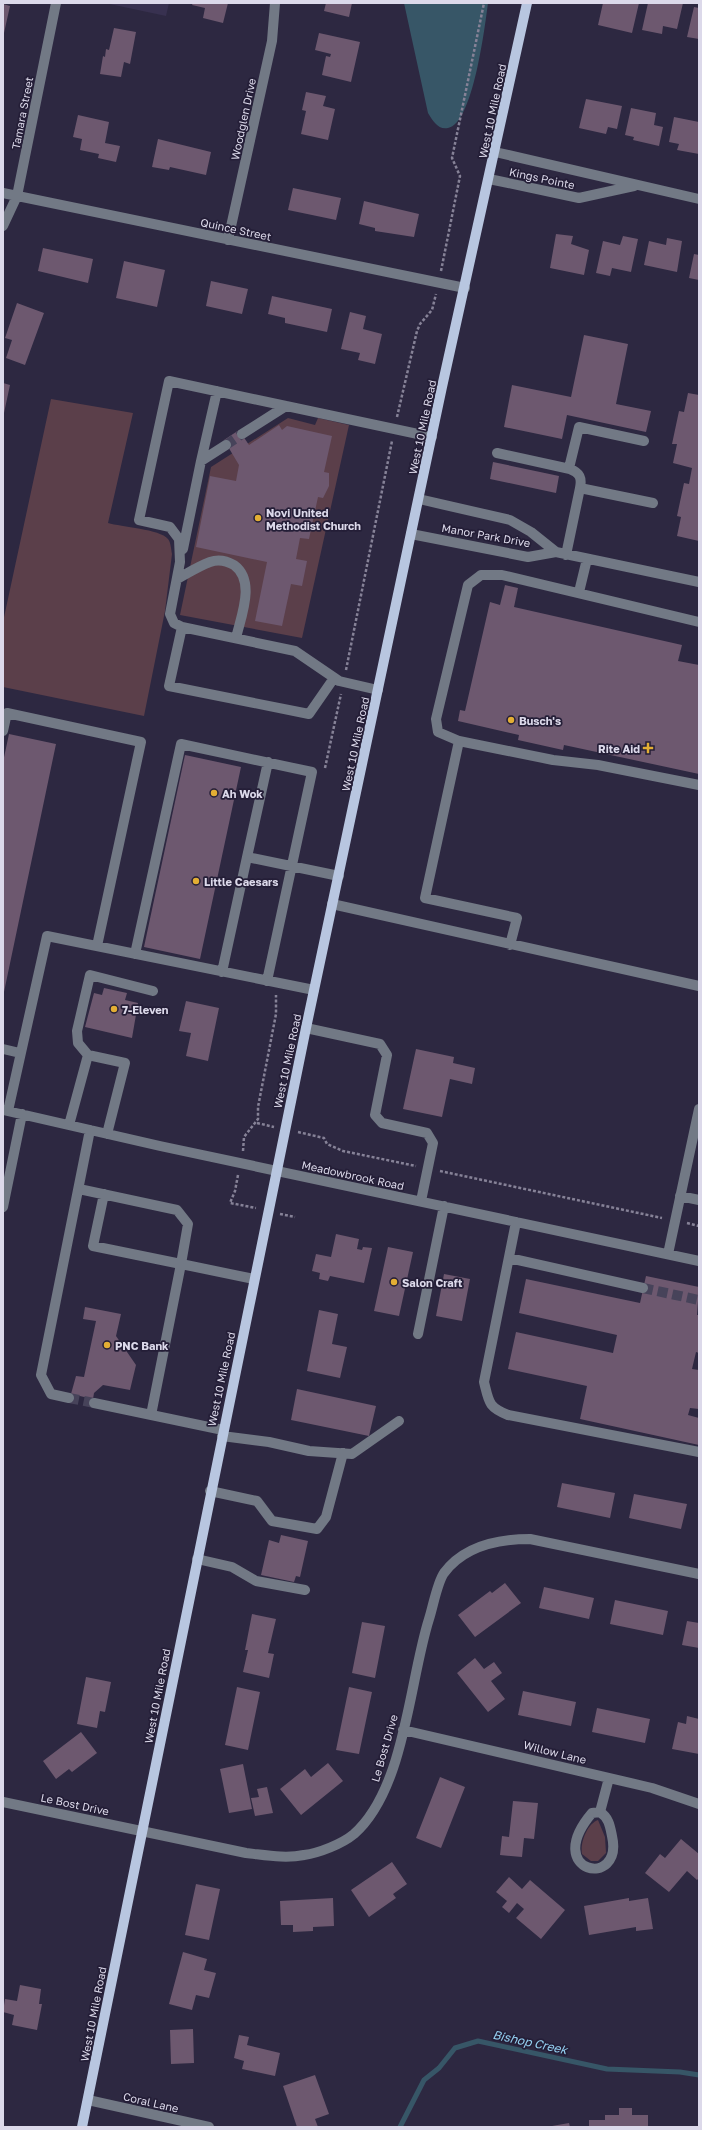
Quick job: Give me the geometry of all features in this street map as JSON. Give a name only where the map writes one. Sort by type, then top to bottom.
[{"type":"main road","name":"West 10 Mile Road","points":[[82,2127],[276,1170],[411,534],[527,3]]},
{"type":"street","name":"Tamara Street","points":[[3,226],[17,196],[56,3]]},
{"type":"street","name":"Woodglen Drive","points":[[228,240],[272,41],[275,3]]},
{"type":"street","name":"Kings Pointe","points":[[495,152],[699,199]]},
{"type":"street","name":"Kings Pointe","points":[[489,179],[579,198],[638,186]]},
{"type":"street","name":"Quince Street","points":[[3,193],[464,288]]},
{"type":"street","points":[[180,562],[179,539],[174,531],[170,527],[139,520],[169,381],[432,437]]},
{"type":"street","points":[[217,391],[201,461],[170,614],[174,623],[182,627],[295,651],[338,680],[378,690]]},
{"type":"street","points":[[242,434],[286,406]]},
{"type":"street","points":[[569,468],[579,427],[644,441]]},
{"type":"street","points":[[201,461],[226,445]]},
{"type":"street","points":[[497,453],[577,471],[580,476],[580,488],[561,553]]},
{"type":"street","points":[[580,488],[653,503]]},
{"type":"street","name":"Manor Park Drive","points":[[419,499],[510,520],[531,532],[561,553]]},
{"type":"street","name":"Manor Park Drive","points":[[411,534],[528,557],[561,553],[699,582]]},
{"type":"street","points":[[579,592],[587,559]]},
{"type":"street","points":[[177,579],[210,562],[218,560],[229,562],[238,568],[246,585],[236,638]]},
{"type":"street","points":[[699,622],[579,592],[502,575],[481,575],[468,585],[436,718],[438,732],[459,741],[553,760],[598,765],[699,785]]},
{"type":"street","points":[[182,627],[170,686],[309,714],[338,680]]},
{"type":"street","points":[[3,731],[7,713],[141,742],[97,946]]},
{"type":"street","points":[[459,741],[425,898],[517,918],[510,945]]},
{"type":"street","points":[[135,954],[181,744],[312,772],[293,867],[267,981]]},
{"type":"street","points":[[222,972],[268,762]]},
{"type":"street","points":[[247,857],[339,876]]},
{"type":"street","points":[[332,904],[699,986]]},
{"type":"street","points":[[5,1110],[20,1053],[47,936],[314,990]]},
{"type":"street","points":[[107,1134],[125,1063],[88,1054],[78,1043],[77,1031],[90,975],[154,991]]},
{"type":"street","points":[[306,1028],[380,1044],[387,1055],[375,1115],[382,1123],[427,1133],[433,1143],[421,1202]]},
{"type":"street","points":[[3,1049],[20,1053]]},
{"type":"street","points":[[69,1125],[88,1054]]},
{"type":"street","points":[[668,1254],[674,1220],[699,1109]]},
{"type":"street","name":"Meadowbrook Road","points":[[5,1110],[107,1134],[699,1261]]},
{"type":"street","points":[[3,1208],[5,1191],[22,1114]]},
{"type":"street","points":[[69,1398],[51,1394],[40,1375],[90,1130]]},
{"type":"street","points":[[79,1189],[177,1210],[188,1224],[151,1415]]},
{"type":"street","points":[[104,1194],[93,1246],[254,1279]]},
{"type":"street","points":[[680,1196],[699,1200]]},
{"type":"street","points":[[418,1334],[444,1206]]},
{"type":"street","points":[[516,1222],[484,1382],[490,1403],[494,1409],[508,1415],[699,1452]]},
{"type":"street","points":[[509,1258],[643,1288]]},
{"type":"street","points":[[94,1403],[151,1415],[222,1433],[308,1451],[352,1454],[399,1421]]},
{"type":"street","points":[[210,1491],[257,1501],[272,1520],[317,1529],[326,1517],[343,1453]]},
{"type":"street","name":"Le Bost Drive","points":[[3,1802],[246,1854],[278,1856],[304,1855],[330,1846],[353,1834],[373,1812],[390,1779],[403,1730],[421,1644],[443,1574],[459,1557],[484,1544],[512,1539],[530,1540],[699,1574]]},
{"type":"street","points":[[197,1558],[232,1567],[256,1581],[305,1590]]},
{"type":"street","name":"Willow Lane","points":[[403,1730],[652,1788],[699,1804]]},
{"type":"street","points":[[600,1812],[608,1778]]},
{"type":"street","points":[[600,1812],[607,1816],[609,1822],[614,1846],[613,1855],[609,1863],[601,1868],[593,1869],[578,1861],[574,1854],[574,1846],[579,1830],[585,1822],[592,1813],[600,1812]]},
{"type":"street","name":"Coral Lane","points":[[88,2100],[210,2127]]},
{"type":"path","points":[[323,776],[338,680],[394,429],[420,324],[432,310],[438,283],[460,176],[452,158],[484,3]]},
{"type":"path","points":[[278,983],[275,1003],[276,1014],[258,1107],[258,1119],[257,1123],[244,1137],[241,1163],[235,1191],[230,1202],[295,1217]]},
{"type":"path","points":[[257,1123],[324,1138],[327,1144],[343,1151],[699,1226]]},
{"type":"shaded area","points":[[105,3],[169,3],[166,16]]},
{"type":"shaded area","points":[[51,399],[133,413],[108,523],[149,531],[164,536],[169,541],[172,554],[165,611],[144,716],[3,687],[3,622]]},
{"type":"shaded area","points":[[288,418],[315,425],[318,418],[349,425],[302,638],[180,615],[211,467]]},
{"type":"shaded area","points":[[598,1820],[605,1837],[606,1853],[598,1861],[591,1861],[582,1854],[583,1839],[591,1825]]},
{"type":"water","points":[[404,3],[488,3],[481,52],[471,93],[457,122],[448,128],[441,128],[434,122],[428,113]]},
{"type":"building","points":[[193,3],[228,3],[223,23],[203,18],[205,8],[192,5]]},
{"type":"building","points":[[326,3],[352,3],[349,17],[324,11]]},
{"type":"building","points":[[603,3],[639,3],[632,33],[598,25]]},
{"type":"building","points":[[648,3],[683,3],[677,29],[663,26],[662,34],[642,30]]},
{"type":"building","points":[[3,4],[10,6],[4,33],[3,33]]},
{"type":"building","points":[[694,7],[699,8],[699,39],[687,37]]},
{"type":"building","points":[[114,28],[136,32],[130,64],[124,62],[121,77],[100,74],[103,56],[105,57],[106,49],[109,50]]},
{"type":"building","points":[[319,33],[360,42],[351,82],[322,75],[326,56],[330,57],[331,54],[315,50]]},
{"type":"building","points":[[306,92],[326,96],[323,106],[335,109],[328,140],[301,134],[306,111],[302,110]]},
{"type":"building","points":[[586,99],[622,106],[617,129],[608,127],[606,134],[579,128]]},
{"type":"building","points":[[631,108],[656,113],[654,125],[663,127],[659,146],[633,140],[634,137],[625,135]]},
{"type":"building","points":[[78,115],[109,122],[105,143],[120,146],[116,162],[98,158],[99,154],[80,150],[82,139],[73,137]]},
{"type":"building","points":[[674,117],[699,122],[699,154],[677,150],[679,144],[669,142]]},
{"type":"building","points":[[158,139],[211,152],[206,175],[170,167],[169,170],[152,167]]},
{"type":"building","points":[[293,188],[341,198],[336,220],[288,210]]},
{"type":"building","points":[[364,201],[419,214],[414,237],[375,231],[375,228],[359,224]]},
{"type":"building","points":[[556,234],[573,236],[571,244],[589,250],[584,275],[550,268]]},
{"type":"building","points":[[623,236],[638,239],[631,272],[612,268],[610,276],[596,273],[603,241],[620,245]]},
{"type":"building","points":[[667,238],[682,241],[677,272],[644,265],[649,241],[666,245]]},
{"type":"building","points":[[43,248],[93,259],[88,283],[38,271]]},
{"type":"building","points":[[694,254],[699,255],[699,280],[689,278]]},
{"type":"building","points":[[124,261],[165,270],[157,307],[116,298]]},
{"type":"building","points":[[211,281],[248,289],[242,314],[206,306]]},
{"type":"building","points":[[272,296],[332,309],[327,332],[285,323],[285,318],[268,314]]},
{"type":"building","points":[[17,303],[44,313],[25,365],[6,358],[12,340],[5,338]]},
{"type":"building","points":[[350,312],[366,316],[363,329],[382,334],[375,364],[358,360],[360,353],[341,349]]},
{"type":"building","points":[[584,335],[628,344],[616,404],[651,411],[646,432],[567,415],[562,439],[504,427],[512,385],[571,397]]},
{"type":"building","points":[[3,383],[10,385],[4,413],[3,413]]},
{"type":"building","points":[[688,393],[699,395],[699,541],[677,536],[681,517],[677,516],[684,483],[689,484],[692,468],[673,463],[677,444],[672,444],[679,411],[684,412]]},
{"type":"building","name":"Novi United Methodist Church","points":[[279,425],[282,430],[287,426],[332,436],[324,472],[329,473],[329,486],[323,498],[318,497],[309,539],[300,538],[296,559],[307,561],[302,586],[291,584],[282,626],[255,621],[267,562],[196,547],[210,476],[236,481],[239,465],[224,440],[239,430],[249,445]]},
{"type":"building","points":[[493,462],[559,476],[556,493],[490,479]]},
{"type":"building","points":[[505,585],[518,588],[514,607],[682,645],[678,661],[699,665],[699,774],[564,745],[563,750],[518,740],[519,735],[458,721],[460,710],[465,711],[490,602],[500,605]]},
{"type":"building","points":[[9,734],[56,744],[4,992],[3,762]]},
{"type":"building","points":[[185,755],[241,767],[200,959],[144,947]]},
{"type":"building","name":"7-Eleven","points":[[104,988],[127,993],[125,1000],[138,1003],[132,1038],[85,1027],[94,993],[102,995]]},
{"type":"building","points":[[186,1001],[219,1008],[208,1061],[186,1056],[191,1033],[179,1031]]},
{"type":"building","points":[[416,1049],[454,1057],[453,1063],[475,1068],[472,1084],[450,1079],[442,1117],[403,1109]]},
{"type":"building","points":[[336,1234],[359,1239],[357,1249],[362,1250],[363,1247],[372,1248],[364,1283],[330,1276],[328,1281],[319,1279],[320,1273],[312,1271],[316,1254],[331,1257]]},
{"type":"building","name":"Salon Craft","points":[[388,1247],[413,1252],[399,1316],[374,1311]]},
{"type":"building","points":[[444,1274],[470,1279],[462,1321],[436,1316]]},
{"type":"building","points":[[646,1276],[699,1287],[697,1315],[699,1315],[699,1353],[696,1352],[692,1369],[699,1370],[699,1409],[690,1408],[688,1415],[699,1418],[699,1445],[580,1419],[587,1386],[508,1369],[516,1332],[613,1353],[617,1335],[519,1313],[526,1279],[640,1303]]},
{"type":"building","points":[[85,1307],[121,1314],[116,1336],[136,1365],[130,1390],[103,1385],[94,1393],[93,1399],[71,1394],[76,1376],[84,1377],[96,1321],[83,1319]]},
{"type":"building","points":[[319,1310],[338,1314],[332,1344],[347,1347],[340,1378],[307,1371]]},
{"type":"building","points":[[297,1389],[376,1406],[369,1436],[291,1420]]},
{"type":"building","points":[[562,1483],[615,1493],[610,1518],[557,1507]]},
{"type":"building","points":[[634,1494],[687,1504],[681,1529],[629,1518]]},
{"type":"building","points":[[281,1535],[308,1541],[300,1577],[296,1576],[294,1582],[261,1575],[269,1540],[279,1543]]},
{"type":"building","points":[[505,1583],[521,1603],[475,1637],[458,1615],[490,1591],[492,1593]]},
{"type":"building","points":[[544,1587],[594,1598],[589,1619],[539,1608]]},
{"type":"building","points":[[615,1600],[668,1611],[663,1635],[610,1624]]},
{"type":"building","points":[[252,1614],[276,1619],[268,1653],[274,1654],[269,1678],[243,1672],[248,1650],[245,1650]]},
{"type":"building","points":[[687,1621],[699,1623],[699,1648],[682,1645]]},
{"type":"building","points":[[362,1622],[385,1626],[375,1678],[352,1673]]},
{"type":"building","points":[[475,1658],[484,1669],[494,1662],[502,1673],[491,1681],[505,1699],[488,1712],[457,1673]]},
{"type":"building","points":[[86,1677],[111,1682],[105,1712],[100,1711],[97,1728],[77,1724]]},
{"type":"building","points":[[237,1687],[260,1692],[248,1750],[225,1745]]},
{"type":"building","points":[[349,1687],[372,1692],[359,1754],[336,1750]]},
{"type":"building","points":[[523,1691],[576,1702],[571,1726],[518,1715]]},
{"type":"building","points":[[597,1708],[650,1719],[645,1743],[592,1732]]},
{"type":"building","points":[[687,1716],[699,1719],[699,1754],[672,1749],[678,1722],[686,1724]]},
{"type":"building","points":[[81,1732],[97,1753],[72,1772],[69,1769],[56,1779],[43,1761]]},
{"type":"building","points":[[328,1763],[343,1781],[301,1815],[280,1789],[305,1769],[311,1777]]},
{"type":"building","points":[[243,1764],[252,1809],[229,1813],[220,1769]]},
{"type":"building","points":[[440,1777],[465,1787],[441,1848],[416,1838]]},
{"type":"building","points":[[267,1787],[273,1813],[255,1816],[251,1798],[259,1797],[257,1789]]},
{"type":"building","points":[[513,1801],[538,1803],[534,1839],[524,1838],[522,1857],[500,1855],[502,1836],[509,1837]]},
{"type":"building","points":[[681,1839],[699,1854],[699,1878],[697,1880],[687,1871],[669,1892],[645,1873],[660,1854],[665,1858]]},
{"type":"building","points":[[392,1862],[407,1884],[393,1894],[396,1898],[369,1917],[351,1890]]},
{"type":"building","points":[[509,1877],[522,1889],[530,1880],[565,1910],[541,1939],[516,1918],[524,1909],[517,1903],[509,1913],[502,1907],[507,1901],[496,1892]]},
{"type":"building","points":[[196,1884],[220,1889],[209,1940],[185,1935]]},
{"type":"building","points":[[333,1898],[334,1926],[313,1927],[313,1931],[293,1932],[293,1925],[281,1925],[280,1901]]},
{"type":"building","points":[[629,1898],[629,1901],[648,1898],[653,1929],[636,1931],[636,1927],[589,1935],[584,1906]]},
{"type":"building","points":[[183,1952],[207,1959],[204,1970],[216,1973],[209,1998],[196,1995],[192,2010],[169,2004]]},
{"type":"building","points":[[20,1985],[41,1989],[39,2004],[42,2004],[37,2030],[12,2025],[14,2015],[3,2012],[5,1999],[17,2001]]},
{"type":"building","points":[[193,2029],[194,2063],[171,2064],[170,2030]]},
{"type":"building","points":[[239,2035],[249,2037],[247,2045],[280,2053],[275,2076],[242,2069],[244,2061],[234,2058]]},
{"type":"building","points":[[315,2075],[329,2114],[315,2119],[318,2127],[297,2127],[283,2086]]},
{"type":"building","points":[[619,2108],[632,2108],[632,2115],[648,2115],[648,2127],[589,2127],[589,2120],[605,2120],[605,2115],[619,2115]]},
{"type":"building","points":[[569,2123],[570,2127],[552,2127],[552,2126]]},
{"type":"waterway","name":"Bishop Creek","points":[[400,2127],[424,2080],[439,2068],[455,2048],[478,2041],[607,2069],[680,2072],[699,2075]]},
{"type":"tunnel","points":[[226,445],[242,434]]},
{"type":"tunnel","points":[[643,1288],[699,1300]]},
{"type":"tunnel","points":[[69,1398],[94,1403]]},
{"type":"place","name":"Novi United Methodist Church","points":[[258,518]]},
{"type":"place","name":"Busch's","points":[[511,720]]},
{"type":"place","name":"Rite Aid","points":[[648,748]]},
{"type":"place","name":"Ah Wok","points":[[214,793]]},
{"type":"place","name":"Little Caesars","points":[[196,881]]},
{"type":"place","name":"7-Eleven","points":[[114,1009]]},
{"type":"place","name":"Salon Craft","points":[[394,1282]]},
{"type":"place","name":"PNC Bank","points":[[107,1345]]}]
